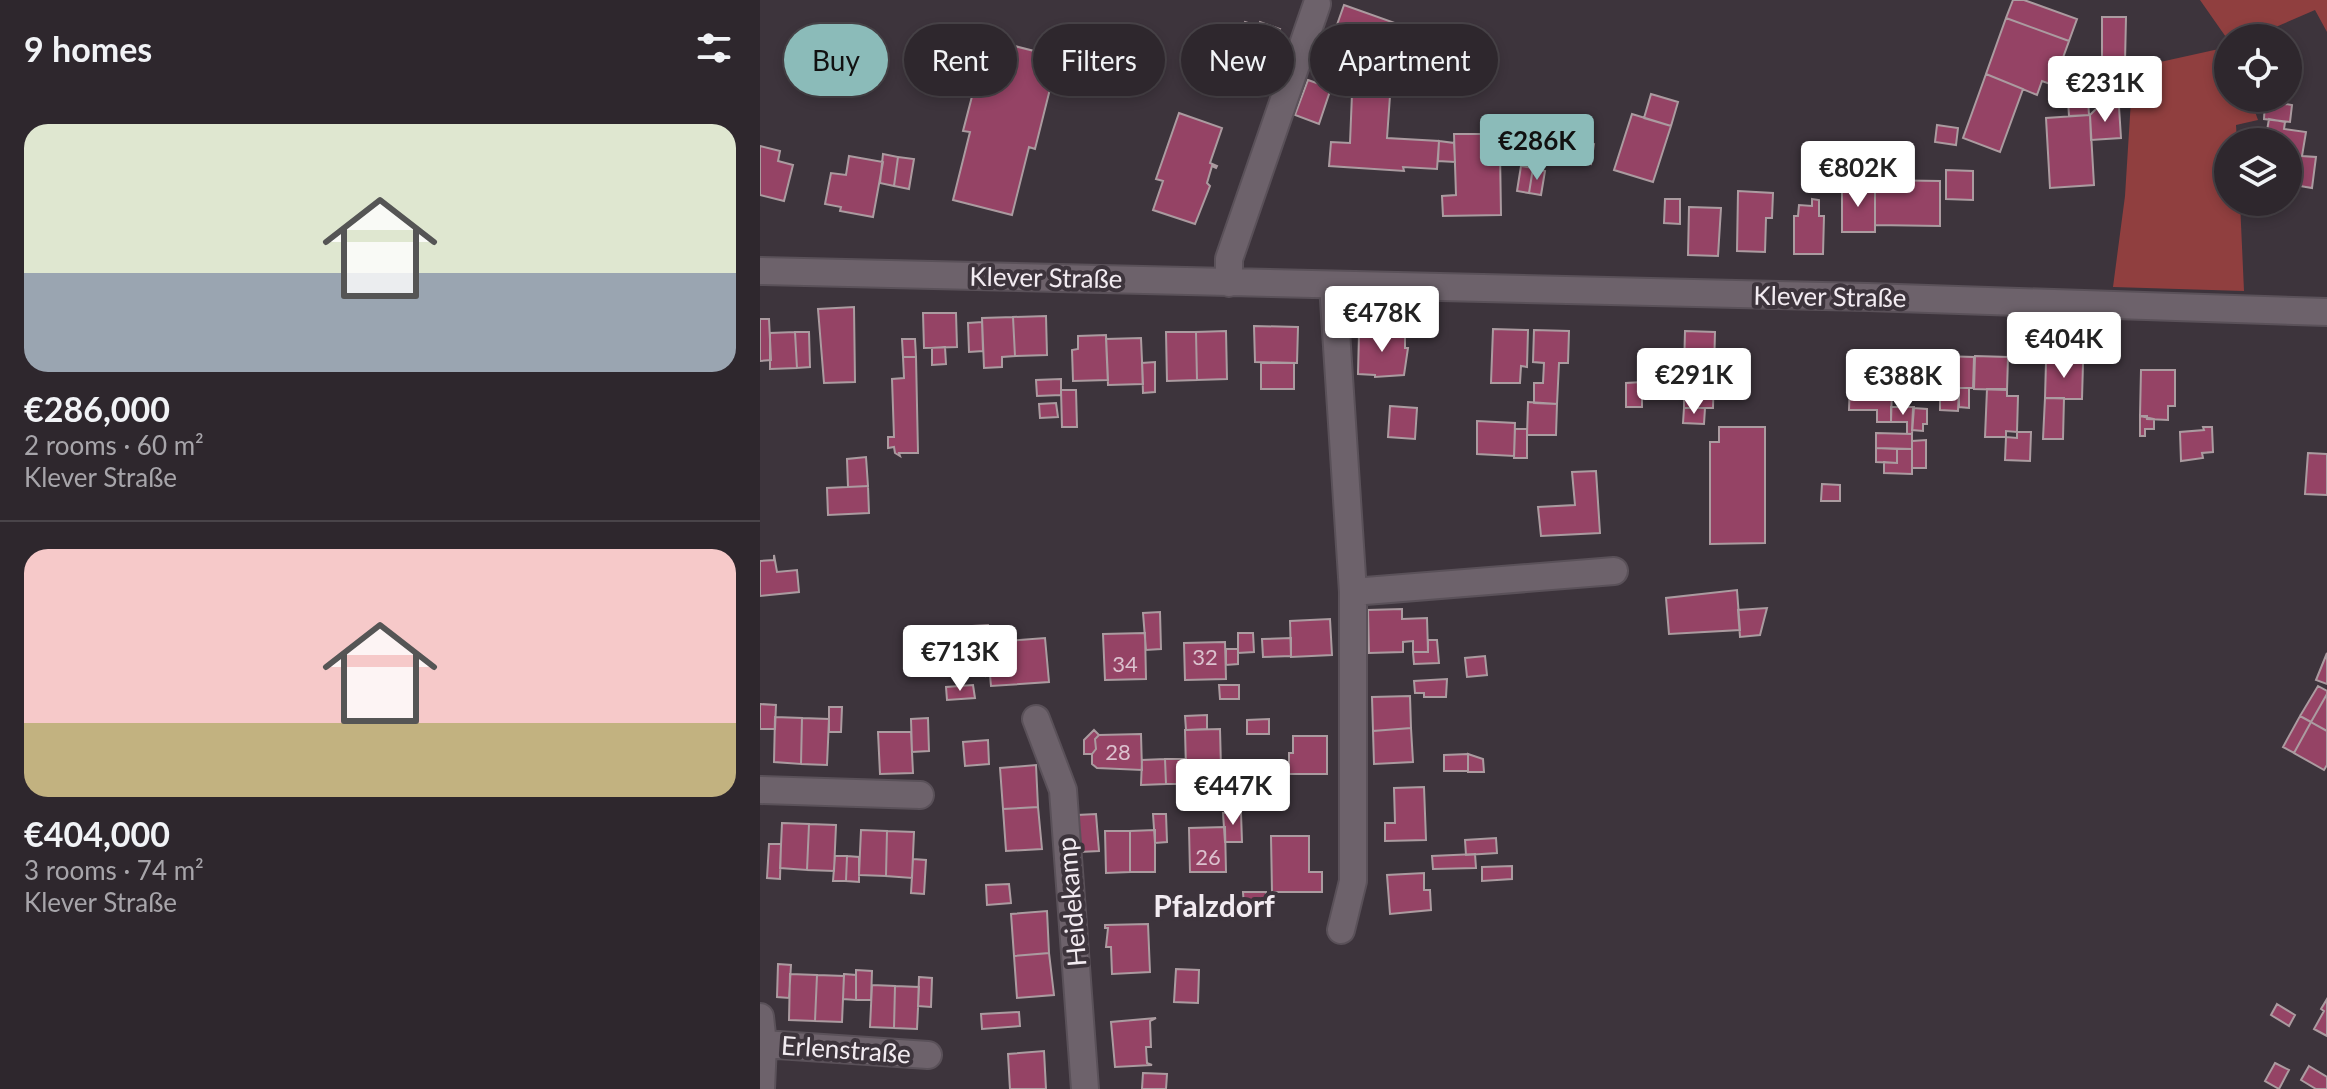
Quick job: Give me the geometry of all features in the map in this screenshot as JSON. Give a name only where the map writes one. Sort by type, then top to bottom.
[{"type":"street","points":[[1229,283],[1229,259],[1317,4]]},
{"type":"street","name":"Klever Straße","points":[[760,271],[1868,297],[2327,312]]},
{"type":"street","points":[[1333,285],[1353,592],[1353,881],[1341,930]]},
{"type":"street","points":[[1353,592],[1614,571]]},
{"type":"street","name":"Heidekamp","points":[[1036,719],[1063,790],[1085,1089]]},
{"type":"street","points":[[760,790],[920,795]]},
{"type":"street","name":"Erlenstraße","points":[[760,1017],[763,1044],[761,1089]]},
{"type":"street","name":"Erlenstraße","points":[[763,1044],[928,1055]]},
{"type":"shaded area","points":[[2200,0],[2327,0],[2327,32],[2315,10],[2282,24],[2217,24]]},
{"type":"shaded area","points":[[2214,50],[2214,112],[2255,112],[2258,120],[2236,125],[2236,128],[2214,128],[2214,216],[2241,216],[2244,291],[2113,287],[2125,196],[2133,68]]},
{"type":"building","points":[[2013,0],[2024,0],[2077,19],[2069,41],[2006,18]]},
{"type":"building","points":[[1344,5],[1395,23],[1395,24],[1337,24]]},
{"type":"building","points":[[2102,17],[2126,17],[2125,62],[2102,63]]},
{"type":"building","points":[[2006,18],[2069,41],[2053,85],[2042,81],[2037,95],[1986,74]]},
{"type":"building","points":[[1017,47],[1033,51],[1033,96],[1048,96],[1035,149],[1029,147],[1012,215],[953,200],[970,132],[963,131],[972,96],[1017,96]]},
{"type":"building","points":[[1986,74],[2023,89],[2000,152],[1963,138]]},
{"type":"building","points":[[1308,80],[1310,96],[1328,96],[1319,124],[1295,115]]},
{"type":"building","points":[[2087,84],[2089,115],[2069,116],[2067,85]]},
{"type":"building","points":[[1651,94],[1678,102],[1671,126],[1644,118]]},
{"type":"building","points":[[1352,96],[1390,96],[1387,138],[1439,141],[1437,169],[1403,167],[1404,171],[1329,166],[1331,142],[1350,143]]},
{"type":"building","points":[[2119,107],[2121,138],[2091,140],[2090,115],[2096,109]]},
{"type":"building","points":[[2264,112],[2291,112],[2290,122],[2264,119]]},
{"type":"building","points":[[1179,113],[1222,128],[1210,163],[1217,166],[1212,166],[1207,183],[1210,186],[1195,224],[1153,210],[1163,181],[1156,179]]},
{"type":"building","points":[[1632,114],[1671,126],[1653,182],[1614,170]]},
{"type":"building","points":[[2090,115],[2094,185],[2050,188],[2046,118]]},
{"type":"building","points":[[2269,119],[2285,122],[2284,128],[2267,128]]},
{"type":"building","points":[[1937,125],[1958,128],[1956,145],[1935,142]]},
{"type":"building","points":[[2302,131],[2306,132],[2302,156]]},
{"type":"building","points":[[1454,134],[1489,134],[1489,152],[1500,152],[1501,215],[1443,216],[1442,196],[1456,195]]},
{"type":"building","points":[[1551,137],[1594,144],[1591,164],[1548,157]]},
{"type":"building","points":[[1439,141],[1454,143],[1455,162],[1438,161]]},
{"type":"building","points":[[760,146],[780,151],[778,161],[793,165],[784,201],[760,195]]},
{"type":"building","points":[[883,154],[898,157],[894,186],[880,183]]},
{"type":"building","points":[[849,156],[883,162],[873,217],[840,211],[841,207],[825,204],[831,173],[846,175]]},
{"type":"building","points":[[2302,156],[2316,157],[2312,188],[2302,186]]},
{"type":"building","points":[[898,157],[914,159],[909,189],[894,186]]},
{"type":"building","points":[[1521,166],[1533,168],[1529,193],[1517,191]]},
{"type":"building","points":[[1533,168],[1545,171],[1541,195],[1529,193]]},
{"type":"building","points":[[1946,170],[1973,171],[1973,200],[1946,199]]},
{"type":"building","points":[[1875,180],[1940,181],[1940,226],[1875,225]]},
{"type":"building","points":[[1842,185],[1875,186],[1875,232],[1842,232]]},
{"type":"building","points":[[1738,191],[1773,193],[1772,218],[1766,218],[1765,252],[1737,251]]},
{"type":"building","points":[[1665,199],[1680,199],[1680,224],[1664,223]]},
{"type":"building","points":[[1812,199],[1819,200],[1819,216],[1824,216],[1823,254],[1794,254],[1794,216],[1798,216],[1799,205],[1812,206]]},
{"type":"building","points":[[1689,207],[1721,208],[1718,256],[1688,255]]},
{"type":"building","points":[[854,307],[855,382],[824,383],[818,309]]},
{"type":"building","points":[[923,313],[956,313],[957,347],[924,348]]},
{"type":"building","points":[[1046,316],[1047,355],[1015,356],[1013,317]]},
{"type":"building","points":[[1013,317],[1015,356],[1002,357],[1002,367],[984,368],[982,318]]},
{"type":"building","points":[[760,319],[769,319],[771,360],[760,361]]},
{"type":"building","points":[[982,322],[983,351],[969,352],[968,323]]},
{"type":"building","points":[[1254,326],[1298,327],[1297,363],[1255,362]]},
{"type":"building","points":[[1373,329],[1405,334],[1405,348],[1408,348],[1404,375],[1375,377],[1358,374],[1359,334],[1373,334]]},
{"type":"building","points":[[1493,329],[1528,330],[1527,367],[1521,366],[1520,383],[1491,383]]},
{"type":"building","points":[[1534,330],[1569,331],[1568,363],[1559,363],[1557,404],[1534,403],[1534,383],[1543,383],[1544,363],[1533,362]]},
{"type":"building","points":[[1226,331],[1227,379],[1197,380],[1196,332]]},
{"type":"building","points":[[1685,331],[1715,332],[1714,371],[1684,370]]},
{"type":"building","points":[[795,332],[809,332],[810,367],[797,368]]},
{"type":"building","points":[[795,332],[797,368],[770,369],[770,333]]},
{"type":"building","points":[[1166,332],[1196,332],[1197,380],[1167,381]]},
{"type":"building","points":[[1106,335],[1108,380],[1073,381],[1072,350],[1078,349],[1078,336]]},
{"type":"building","points":[[1141,338],[1143,384],[1108,385],[1106,339]]},
{"type":"building","points":[[902,339],[915,339],[916,357],[903,357]]},
{"type":"building","points":[[945,347],[946,364],[932,365],[932,348]]},
{"type":"building","points":[[1851,352],[1893,354],[1891,422],[1877,422],[1877,410],[1849,410]]},
{"type":"building","points":[[1940,356],[1974,357],[1973,388],[1959,388],[1958,411],[1940,410]]},
{"type":"building","points":[[1975,356],[2008,357],[2007,390],[1974,389]]},
{"type":"building","points":[[903,357],[916,357],[918,453],[899,453],[900,456],[895,453],[894,447],[888,448],[888,437],[894,437],[892,379],[904,378]]},
{"type":"building","points":[[2057,358],[2069,359],[2069,363],[2083,363],[2082,399],[2045,398],[2046,362],[2057,362]]},
{"type":"building","points":[[1649,359],[1658,359],[1658,377],[1666,377],[1665,392],[1648,392]]},
{"type":"building","points":[[1658,359],[1674,359],[1674,377],[1658,377]]},
{"type":"building","points":[[1155,362],[1155,392],[1143,393],[1142,363]]},
{"type":"building","points":[[1261,363],[1294,363],[1294,389],[1261,389]]},
{"type":"building","points":[[1684,370],[1714,371],[1713,408],[1684,408]]},
{"type":"building","points":[[2141,370],[2175,370],[2175,406],[2168,406],[2168,420],[2140,416]]},
{"type":"building","points":[[1061,379],[1061,395],[1037,396],[1036,380]]},
{"type":"building","points":[[1642,382],[1642,407],[1626,407],[1626,383]]},
{"type":"building","points":[[1959,388],[1969,388],[1969,408],[1959,407]]},
{"type":"building","points":[[1987,389],[2007,389],[2007,396],[2018,396],[2017,432],[2006,431],[2006,437],[1985,437]]},
{"type":"building","points":[[1061,390],[1076,390],[1077,427],[1062,427]]},
{"type":"building","points":[[2045,398],[2064,398],[2063,439],[2043,439]]},
{"type":"building","points":[[1528,402],[1557,404],[1556,435],[1527,435]]},
{"type":"building","points":[[1056,403],[1058,417],[1040,418],[1039,404]]},
{"type":"building","points":[[1390,406],[1417,408],[1415,439],[1388,437]]},
{"type":"building","points":[[1891,407],[1914,407],[1912,434],[1907,434],[1907,422],[1891,422]]},
{"type":"building","points":[[1684,408],[1705,408],[1704,424],[1683,423]]},
{"type":"building","points":[[1913,408],[1927,409],[1927,424],[1923,424],[1923,431],[1912,430]]},
{"type":"building","points":[[2140,416],[2154,419],[2154,429],[2145,429],[2145,436],[2140,436]]},
{"type":"building","points":[[1477,421],[1515,423],[1514,456],[1477,454]]},
{"type":"building","points":[[1719,427],[1765,427],[1765,543],[1710,544],[1710,442],[1719,442]]},
{"type":"building","points":[[2203,427],[2212,427],[2213,452],[2202,453],[2203,458],[2181,461],[2180,432],[2204,430]]},
{"type":"building","points":[[1515,429],[1527,429],[1527,458],[1514,458]]},
{"type":"building","points":[[2017,432],[2031,432],[2030,461],[2005,460],[2006,437],[2017,438]]},
{"type":"building","points":[[1876,433],[1912,434],[1912,449],[1876,448]]},
{"type":"building","points":[[1926,440],[1926,468],[1912,468],[1912,441]]},
{"type":"building","points":[[1876,448],[1897,449],[1897,463],[1876,462]]},
{"type":"building","points":[[1897,449],[1912,449],[1912,474],[1884,473],[1884,462],[1897,463]]},
{"type":"building","points":[[2308,453],[2327,454],[2327,495],[2305,494]]},
{"type":"building","points":[[866,457],[868,486],[848,487],[847,459]]},
{"type":"building","points":[[1596,471],[1600,533],[1541,536],[1538,507],[1575,505],[1572,472]]},
{"type":"building","points":[[1822,484],[1840,485],[1840,501],[1821,501]]},
{"type":"building","points":[[868,486],[869,513],[828,515],[827,488]]},
{"type":"building","points":[[774,555],[777,572],[797,570],[799,592],[760,596],[760,561],[774,560]]},
{"type":"building","points":[[1737,590],[1740,630],[1669,634],[1666,598]]},
{"type":"building","points":[[1767,608],[1760,635],[1740,637],[1738,610]]},
{"type":"building","points":[[1402,609],[1402,619],[1427,618],[1428,652],[1413,652],[1413,641],[1403,642],[1403,652],[1369,653],[1368,610]]},
{"type":"building","points":[[1160,612],[1161,649],[1146,650],[1143,613]]},
{"type":"building","points":[[1330,619],[1332,655],[1291,657],[1290,621]]},
{"type":"building","points":[[988,625],[989,642],[968,644],[964,648],[957,640],[956,627]]},
{"type":"building","points":[[1145,633],[1146,679],[1105,680],[1103,634]]},
{"type":"building","points":[[1238,633],[1253,633],[1254,652],[1238,653]]},
{"type":"building","points":[[1045,638],[1049,682],[991,686],[990,675],[986,676],[983,643]]},
{"type":"building","points":[[1291,638],[1291,656],[1263,657],[1262,639]]},
{"type":"building","points":[[1428,640],[1437,640],[1439,663],[1414,664],[1413,652],[1428,652]]},
{"type":"building","points":[[1225,642],[1226,679],[1185,680],[1184,643]]},
{"type":"building","points":[[1226,649],[1238,649],[1238,664],[1226,665]]},
{"type":"building","points":[[2327,653],[2327,684],[2316,680]]},
{"type":"building","points":[[1485,656],[1487,675],[1467,677],[1465,658]]},
{"type":"building","points":[[1447,679],[1446,697],[1424,697],[1424,693],[1415,693],[1414,681]]},
{"type":"building","points":[[973,685],[975,698],[947,700],[946,687]]},
{"type":"building","points":[[1219,685],[1239,685],[1239,699],[1220,699]]},
{"type":"building","points":[[2318,686],[2327,694],[2311,722],[2300,716]]},
{"type":"building","points":[[2327,694],[2327,731],[2311,722]]},
{"type":"building","points":[[1410,696],[1411,728],[1373,731],[1372,697]]},
{"type":"building","points":[[760,704],[776,705],[775,729],[760,729]]},
{"type":"building","points":[[829,707],[842,707],[841,732],[829,732]]},
{"type":"building","points":[[1207,715],[1207,729],[1186,730],[1185,716]]},
{"type":"building","points":[[2300,716],[2311,722],[2294,753],[2283,747]]},
{"type":"building","points":[[775,717],[802,718],[801,764],[774,762]]},
{"type":"building","points":[[802,718],[829,719],[827,765],[801,764]]},
{"type":"building","points":[[928,718],[929,751],[912,752],[911,719]]},
{"type":"building","points":[[1269,719],[1269,734],[1247,734],[1247,720]]},
{"type":"building","points":[[2311,722],[2327,731],[2327,765],[2324,770],[2294,753]]},
{"type":"building","points":[[1411,728],[1413,762],[1374,764],[1373,731]]},
{"type":"building","points":[[1220,729],[1221,768],[1186,769],[1185,730]]},
{"type":"building","points":[[1094,730],[1099,735],[1095,739],[1096,749],[1092,754],[1084,754],[1084,740]]},
{"type":"building","points":[[878,732],[911,732],[913,773],[880,774]]},
{"type":"building","points":[[1141,734],[1142,770],[1097,768],[1092,764],[1095,739],[1099,735]]},
{"type":"building","points":[[1293,736],[1327,736],[1327,774],[1289,774]]},
{"type":"building","points":[[988,740],[989,764],[965,766],[963,742]]},
{"type":"building","points":[[1468,754],[1468,771],[1444,771],[1444,755]]},
{"type":"building","points":[[1468,754],[1483,759],[1484,772],[1468,772]]},
{"type":"building","points":[[1165,759],[1186,759],[1188,784],[1166,784]]},
{"type":"building","points":[[1165,759],[1166,784],[1141,785],[1142,760]]},
{"type":"building","points":[[1036,765],[1038,807],[1003,809],[1000,768]]},
{"type":"building","points":[[1424,787],[1426,840],[1385,841],[1385,823],[1395,823],[1394,788]]},
{"type":"building","points":[[1038,807],[1042,849],[1006,851],[1003,809]]},
{"type":"building","points":[[1223,813],[1241,813],[1242,842],[1225,842]]},
{"type":"building","points":[[1096,814],[1099,851],[1080,852],[1077,815]]},
{"type":"building","points":[[1153,814],[1166,814],[1167,842],[1155,843]]},
{"type":"building","points":[[782,823],[809,824],[807,870],[780,868]]},
{"type":"building","points":[[809,824],[836,825],[834,871],[807,870]]},
{"type":"building","points":[[1225,827],[1226,872],[1190,872],[1189,828]]},
{"type":"building","points":[[861,830],[887,831],[886,876],[859,875]]},
{"type":"building","points":[[1155,830],[1155,872],[1130,872],[1130,831]]},
{"type":"building","points":[[887,831],[914,832],[912,878],[886,876]]},
{"type":"building","points":[[1105,831],[1130,831],[1130,872],[1106,873]]},
{"type":"building","points":[[1271,836],[1309,836],[1309,872],[1322,872],[1322,892],[1272,892]]},
{"type":"building","points":[[1496,838],[1497,853],[1466,855],[1465,840]]},
{"type":"building","points":[[769,844],[781,844],[780,879],[767,878]]},
{"type":"building","points":[[1475,854],[1476,868],[1433,869],[1432,856]]},
{"type":"building","points":[[835,856],[847,856],[846,881],[833,881]]},
{"type":"building","points":[[847,856],[859,857],[859,882],[846,881]]},
{"type":"building","points":[[913,859],[926,860],[924,894],[911,893]]},
{"type":"building","points":[[1512,866],[1512,879],[1482,881],[1482,867]]},
{"type":"building","points":[[1424,873],[1424,890],[1430,890],[1431,910],[1390,914],[1387,875]]},
{"type":"building","points":[[1009,884],[1011,903],[987,905],[986,885]]},
{"type":"building","points":[[1243,892],[1266,892],[1266,907],[1244,907]]},
{"type":"building","points":[[1047,911],[1049,953],[1014,956],[1011,914]]},
{"type":"building","points":[[1148,924],[1150,972],[1112,974],[1111,947],[1106,947],[1108,928],[1105,925]]},
{"type":"building","points":[[1049,953],[1054,995],[1017,998],[1014,956]]},
{"type":"building","points":[[778,964],[791,965],[789,998],[777,997]]},
{"type":"building","points":[[1176,969],[1199,970],[1198,1003],[1174,1002]]},
{"type":"building","points":[[856,970],[872,971],[871,1000],[856,1000]]},
{"type":"building","points":[[790,974],[817,975],[815,1021],[789,1020]]},
{"type":"building","points":[[844,974],[856,975],[856,1000],[843,999]]},
{"type":"building","points":[[817,975],[844,976],[842,1022],[815,1021]]},
{"type":"building","points":[[919,977],[932,978],[931,1007],[918,1006]]},
{"type":"building","points":[[872,985],[895,986],[894,1028],[870,1027]]},
{"type":"building","points":[[895,986],[919,987],[917,1029],[894,1028]]},
{"type":"building","points":[[2327,999],[2327,1036],[2314,1029]]},
{"type":"building","points":[[2277,1004],[2295,1015],[2289,1026],[2271,1015]]},
{"type":"building","points":[[1019,1012],[1020,1026],[982,1029],[981,1014]]},
{"type":"building","points":[[1156,1018],[1150,1021],[1151,1047],[1146,1047],[1147,1063],[1152,1065],[1115,1067],[1111,1022]]},
{"type":"building","points":[[1044,1051],[1046,1089],[1010,1089],[1008,1054]]},
{"type":"building","points":[[2275,1063],[2289,1070],[2279,1089],[2265,1081]]},
{"type":"building","points":[[2309,1066],[2327,1077],[2327,1089],[2316,1089],[2301,1080]]},
{"type":"building","points":[[1143,1073],[1167,1074],[1166,1089],[1142,1089]]},
{"type":"district","name":"Pfalzdorf","points":[[1214,907]]}]
